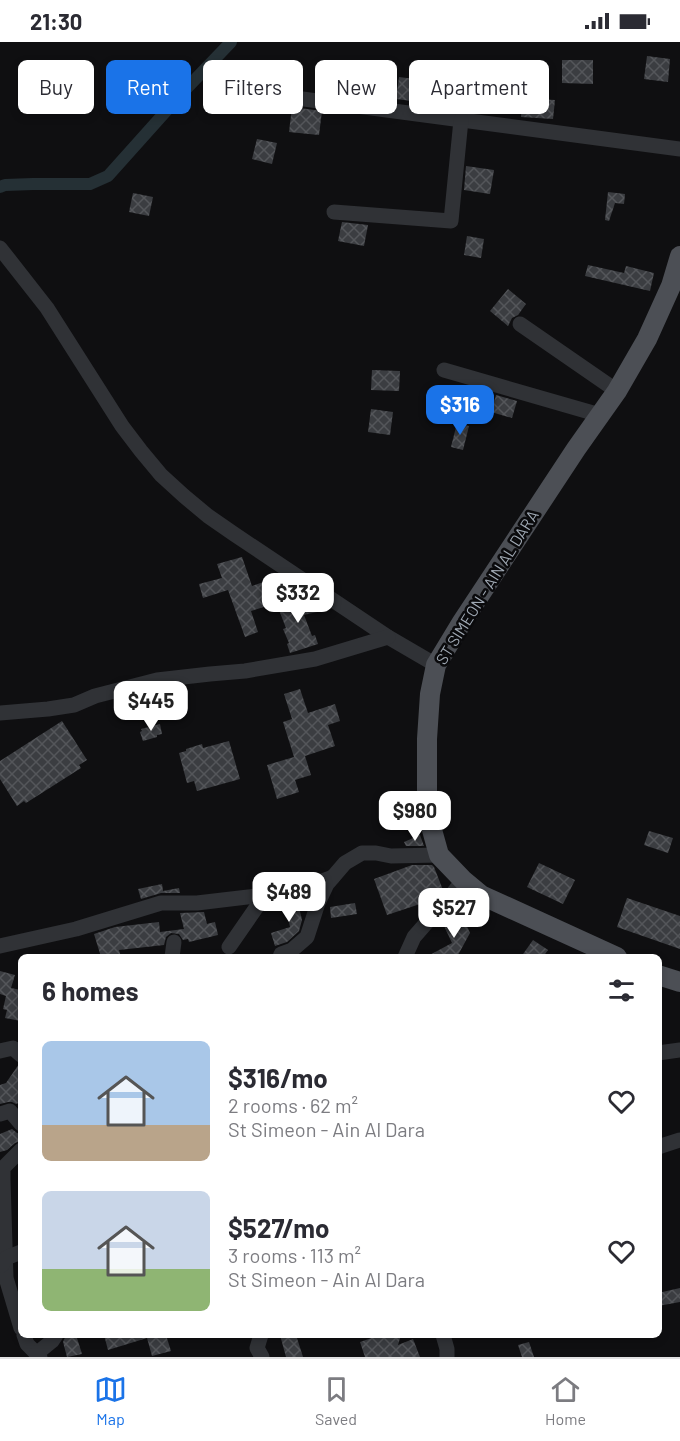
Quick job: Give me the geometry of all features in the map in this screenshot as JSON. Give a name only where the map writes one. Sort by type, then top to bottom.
[{"type":"main road","name":"ST SIMEON - AIN AL DARA","points":[[610,954],[481,895],[439,855],[427,812],[427,739],[430,694],[436,665],[462,622],[617,391],[647,339],[671,286],[680,256]]},
{"type":"main road","points":[[662,976],[680,982]]},
{"type":"street","points":[[303,99],[680,149]]},
{"type":"street","points":[[334,212],[451,221],[461,120]]},
{"type":"street","points":[[0,248],[47,309],[122,426],[161,474],[184,496],[208,516],[388,637],[436,665]]},
{"type":"street","points":[[520,324],[617,391]]},
{"type":"street","points":[[444,370],[600,415]]},
{"type":"street","points":[[0,713],[74,705],[95,696],[157,680],[245,672],[315,659],[388,637]]},
{"type":"street","points":[[281,954],[292,950],[307,937],[327,884],[345,864],[362,853],[391,856],[439,855]]},
{"type":"street","points":[[0,946],[76,929],[161,903],[197,903],[265,895],[333,878]]},
{"type":"street","points":[[406,954],[414,936],[438,913],[463,880]]},
{"type":"street","points":[[229,947],[265,895]]},
{"type":"street","points":[[0,1052],[14,1048],[18,1052]]},
{"type":"street","points":[[662,1052],[680,1050]]},
{"type":"street","points":[[0,1114],[9,1111],[18,1121]]},
{"type":"street","points":[[662,1146],[680,1140]]},
{"type":"street","points":[[18,1153],[3,1168],[3,1263],[18,1318]]},
{"type":"street","points":[[3,1263],[18,1254]]},
{"type":"street","points":[[25,1338],[27,1344],[38,1355],[54,1338]]},
{"type":"street","points":[[260,1338],[257,1348],[262,1357]]},
{"type":"street","points":[[444,1338],[447,1357]]},
{"type":"building","points":[[647,56],[670,59],[668,82],[644,79]]},
{"type":"building","points":[[562,60],[593,60],[593,84],[562,83]]},
{"type":"building","points":[[399,77],[409,78],[409,101],[397,99]]},
{"type":"building","points":[[549,100],[555,100],[553,119],[521,117],[521,114],[549,114]]},
{"type":"building","points":[[303,108],[315,110],[315,114],[322,114],[319,135],[289,132],[291,114],[303,114]]},
{"type":"building","points":[[257,139],[277,143],[272,164],[252,159]]},
{"type":"building","points":[[466,166],[494,170],[490,194],[464,190]]},
{"type":"building","points":[[608,192],[625,194],[624,204],[615,203],[609,221],[605,220]]},
{"type":"building","points":[[133,193],[153,197],[149,216],[129,212]]},
{"type":"building","points":[[342,222],[368,225],[364,246],[338,241]]},
{"type":"building","points":[[467,236],[484,239],[481,258],[464,255]]},
{"type":"building","points":[[588,265],[624,273],[626,266],[654,273],[650,291],[585,276]]},
{"type":"building","points":[[508,289],[526,304],[518,315],[512,318],[508,326],[490,311]]},
{"type":"building","points":[[372,370],[400,371],[399,391],[371,390]]},
{"type":"building","points":[[496,395],[517,401],[512,418],[491,412]]},
{"type":"building","points":[[371,409],[393,412],[390,435],[368,432]]},
{"type":"building","points":[[457,423],[469,426],[463,450],[451,447]]},
{"type":"building","points":[[242,557],[252,586],[272,579],[280,602],[251,611],[258,632],[245,637],[228,590],[203,598],[199,584],[222,578],[217,564]]},
{"type":"building","points":[[303,597],[304,602],[313,599],[317,612],[304,615],[312,636],[315,635],[318,644],[290,653],[287,644],[289,643],[283,629],[286,628],[277,605]]},
{"type":"building","points":[[300,689],[308,713],[335,704],[340,721],[328,725],[335,746],[305,756],[311,775],[295,780],[299,792],[277,799],[267,765],[294,757],[283,722],[292,719],[284,694]]},
{"type":"building","points":[[62,721],[87,760],[79,765],[81,768],[26,803],[24,801],[17,806],[0,779],[0,761]]},
{"type":"building","points":[[160,724],[162,734],[143,741],[141,729]]},
{"type":"building","points":[[229,741],[240,779],[197,791],[194,781],[187,783],[179,753],[202,744],[203,748]]},
{"type":"building","points":[[649,831],[673,838],[668,853],[644,845]]},
{"type":"building","points":[[420,835],[424,846],[406,846],[404,842]]},
{"type":"building","points":[[539,863],[575,880],[563,904],[527,887]]},
{"type":"building","points":[[412,865],[432,865],[443,890],[421,899],[423,903],[387,915],[374,879]]},
{"type":"building","points":[[162,884],[163,891],[179,888],[180,893],[161,893],[141,899],[138,889]]},
{"type":"building","points":[[297,898],[302,920],[299,931],[287,942],[275,946],[271,933],[290,927],[284,901]]},
{"type":"building","points":[[627,898],[680,916],[680,949],[617,927]]},
{"type":"building","points":[[355,903],[357,914],[331,918],[330,907]]},
{"type":"building","points":[[204,912],[207,924],[215,922],[218,935],[189,942],[188,939],[183,940],[179,934],[171,933],[166,937],[164,945],[119,950],[120,954],[100,954],[94,934],[115,927],[159,922],[160,932],[184,929],[180,913]]},
{"type":"building","points":[[463,917],[470,933],[459,954],[432,954],[452,943],[444,926]]},
{"type":"building","points":[[533,940],[548,950],[545,954],[523,954]]},
{"type":"building","points":[[0,971],[15,975],[11,988],[18,989],[18,1020],[5,1018],[7,1010],[3,1009],[6,996],[0,994]]},
{"type":"building","points":[[18,1065],[18,1103],[0,1104],[0,1085],[6,1083]]},
{"type":"building","points":[[12,1129],[18,1133],[18,1142],[0,1152],[0,1134]]},
{"type":"building","points":[[680,1288],[680,1302],[662,1305],[662,1292]]},
{"type":"building","points":[[65,1338],[77,1338],[82,1354],[67,1357],[63,1342]]},
{"type":"building","points":[[105,1338],[147,1338],[108,1350]]},
{"type":"building","points":[[147,1338],[167,1338],[171,1351],[152,1356]]},
{"type":"building","points":[[281,1338],[297,1338],[303,1357],[286,1357]]},
{"type":"building","points":[[371,1338],[400,1338],[398,1345],[413,1339],[420,1357],[365,1357],[360,1342]]},
{"type":"building","points":[[529,1342],[534,1357],[522,1357],[518,1345]]},
{"type":"waterway","points":[[0,187],[33,184],[90,184],[108,176],[231,42]]}]
